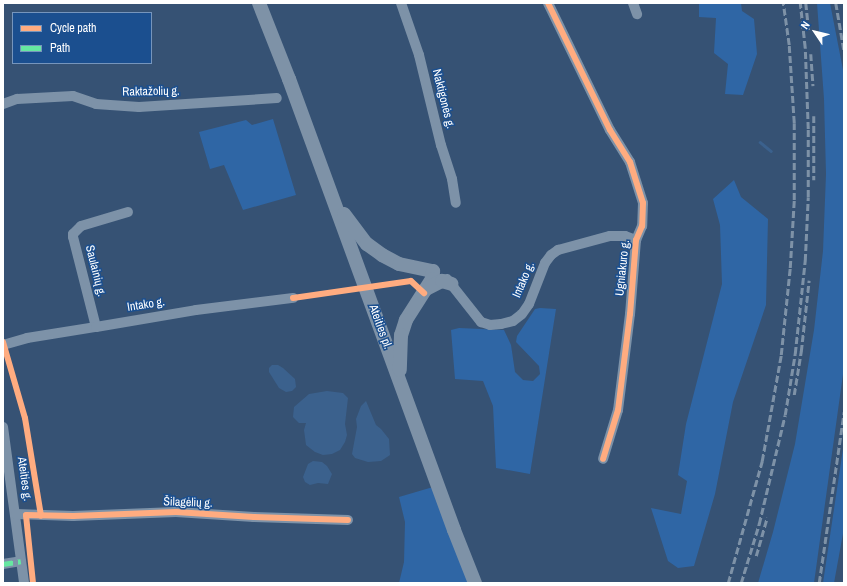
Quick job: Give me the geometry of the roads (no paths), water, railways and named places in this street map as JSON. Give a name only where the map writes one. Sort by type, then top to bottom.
[{"type":"highway","name":"Ateities pl.","points":[[259,3],[289,79],[475,583]]},
{"type":"highway","points":[[333,199],[367,244],[382,255],[399,264],[434,271],[432,279],[406,320],[401,335],[400,382]]},
{"type":"highway","points":[[426,288],[442,281],[452,284]]},
{"type":"street","name":"Naktigonės g.","points":[[401,3],[419,55],[441,145],[452,178],[456,203]]},
{"type":"street","name":"Ugniakuro g.","points":[[548,3],[610,130],[630,162],[643,204],[642,226],[636,240],[630,314],[618,410],[603,459]]},
{"type":"street","points":[[634,3],[637,14]]},
{"type":"street","name":"Raktažolių g.","points":[[3,104],[17,100],[73,96],[96,104],[139,107],[277,98]]},
{"type":"street","name":"Saulainių g.","points":[[96,327],[72,237],[81,226],[128,212]]},
{"type":"street","name":"Intako g.","points":[[434,271],[452,284],[481,322],[490,325],[501,324],[513,321],[522,314],[529,304],[545,263],[551,255],[558,250],[610,236],[625,236],[636,240]]},
{"type":"street","name":"Intako g.","points":[[3,345],[27,338],[196,310],[294,298]]},
{"type":"street","name":"Ateities g.","points":[[3,427],[16,514],[24,583]]},
{"type":"street","name":"Šilagėlių g.","points":[[16,514],[73,516],[176,512],[254,517],[348,520]]},
{"type":"street","points":[[3,564],[21,562]]},
{"type":"waterway","points":[[760,142],[771,151]]},
{"type":"railway","points":[[728,583],[762,461],[781,355],[790,268],[794,200],[794,123],[789,45],[783,3]]},
{"type":"railway","points":[[741,583],[759,524],[785,415],[795,354],[805,261],[808,197],[808,129],[805,48],[800,3]]},
{"type":"railway","points":[[806,3],[809,30]]},
{"type":"railway","points":[[836,3],[844,50]]},
{"type":"railway","points":[[811,54],[813,86]]},
{"type":"railway","points":[[814,116],[814,180]]},
{"type":"railway","points":[[794,395],[801,352],[809,280]]},
{"type":"railway","points":[[819,583],[844,412]]},
{"type":"railway","points":[[756,556],[767,518]]}]
